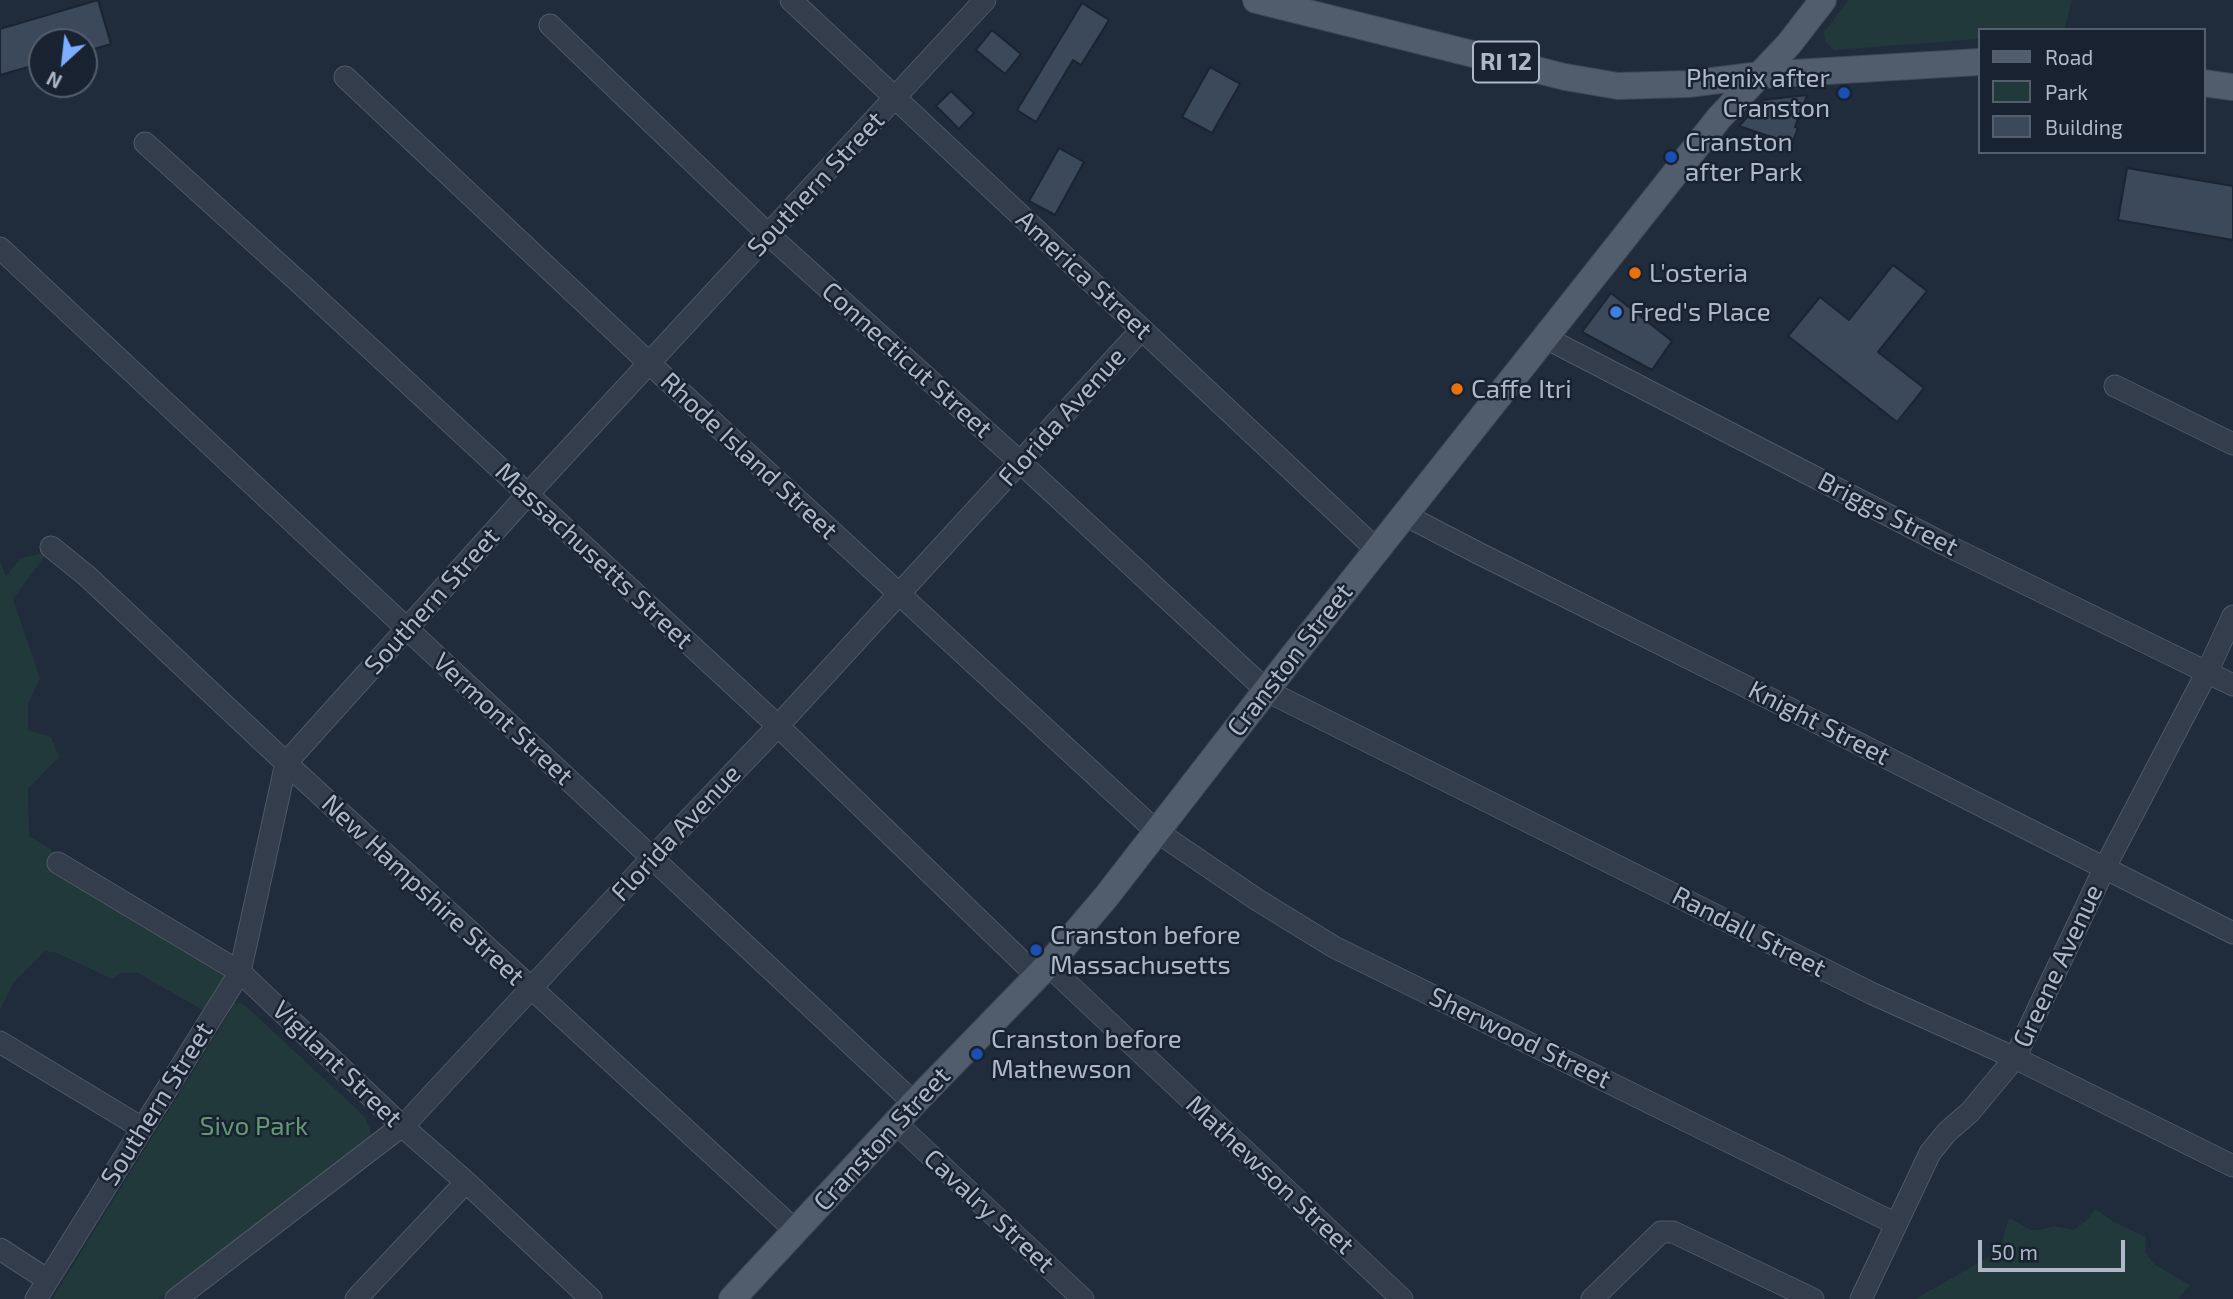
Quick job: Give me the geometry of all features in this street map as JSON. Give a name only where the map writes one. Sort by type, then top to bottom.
[{"type":"main road","name":"RI 12","points":[[1256,0],[1588,82],[1618,86],[1978,62]]},
{"type":"main road","name":"Cranston Street","points":[[742,1296],[796,1231],[1042,970],[1106,897],[1720,118],[1789,44],[1823,0]]},
{"type":"main road","points":[[2205,83],[2233,88]]},
{"type":"street","name":"America Street","points":[[791,0],[1377,550]]},
{"type":"street","name":"Southern Street","points":[[36,1299],[240,972],[286,763],[528,494],[985,0]]},
{"type":"street","name":"Connecticut Street","points":[[550,25],[769,235],[1267,691]]},
{"type":"street","name":"Rhode Island Street","points":[[345,77],[649,363],[1156,831]]},
{"type":"street","name":"Massachusetts Street","points":[[145,143],[1042,970]]},
{"type":"street","name":"Vermont Street","points":[[0,248],[914,1103]]},
{"type":"street","name":"Florida Avenue","points":[[176,1299],[402,1126],[900,595],[1142,329]]},
{"type":"street","name":"Briggs Street","points":[[1546,338],[1946,545],[2233,685]]},
{"type":"street","points":[[2115,386],[2233,444]]},
{"type":"street","name":"Knight Street","points":[[1405,515],[2233,933]]},
{"type":"street","name":"New Hampshire Street","points":[[51,547],[87,576],[286,763],[796,1231]]},
{"type":"street","name":"Greene Avenue","points":[[1861,1299],[1930,1153],[1947,1132],[1970,1112],[2015,1058],[2105,869],[2233,616]]},
{"type":"street","name":"Randall Street","points":[[1267,691],[1872,994],[2015,1058],[2233,1166]]},
{"type":"street","name":"Sherwood Street","points":[[1156,831],[1256,899],[1334,947],[1896,1224]]},
{"type":"street","name":"Vigilant Street","points":[[58,863],[240,972],[402,1126],[591,1299]]},
{"type":"street","name":"Mathewson Street","points":[[1042,970],[1402,1299]]},
{"type":"street","points":[[0,1042],[142,1128]]},
{"type":"street","name":"Cavalry Street","points":[[896,1123],[1083,1299]]},
{"type":"street","points":[[356,1299],[466,1182]]},
{"type":"street","points":[[1592,1299],[1661,1231],[1673,1232],[1813,1299]]},
{"type":"street","points":[[0,1249],[48,1280]]},
{"type":"green space","points":[[1849,0],[2072,0],[2065,28],[1978,28],[1978,39],[1834,50],[1825,42],[1824,32]]},
{"type":"green space","points":[[48,552],[13,599],[40,678],[28,704],[28,730],[51,737],[59,757],[28,789],[29,836],[51,849],[57,862],[235,970],[211,1015],[138,973],[121,973],[112,979],[57,953],[45,951],[14,982],[0,1010],[0,561],[6,576],[21,558]]},
{"type":"green space","name":"Sivo Park","points":[[233,1003],[241,1003],[249,1009],[364,1116],[371,1139],[159,1299],[52,1299],[228,1015]]},
{"type":"green space","points":[[2095,1209],[2114,1222],[2146,1237],[2145,1252],[2154,1264],[2190,1285],[2178,1299],[1915,1299],[1999,1251],[2009,1218],[2031,1230],[2053,1226],[2074,1230],[2087,1220]]},
{"type":"building","points":[[98,0],[111,44],[98,48],[98,28],[28,28],[28,67],[0,75],[0,29]]},
{"type":"building","points":[[1082,3],[1109,20],[1081,65],[1073,60],[1036,122],[1017,110]]},
{"type":"building","points":[[992,30],[1021,54],[1005,74],[976,50]]},
{"type":"building","points":[[1210,67],[1240,84],[1212,133],[1182,117]]},
{"type":"building","points":[[951,91],[974,113],[959,129],[936,106]]},
{"type":"building","points":[[1807,95],[1795,127],[1798,128],[1792,144],[1739,126],[1763,100]]},
{"type":"building","points":[[1059,148],[1084,162],[1055,215],[1029,201]]},
{"type":"building","points":[[2127,168],[2233,186],[2233,240],[2118,220]]},
{"type":"building","points":[[1893,265],[1927,291],[1878,352],[1924,388],[1897,422],[1788,336],[1820,297],[1849,320]]},
{"type":"building","name":"Fred's Place","points":[[1611,293],[1672,341],[1652,370],[1582,332]]},
{"type":"place","name":"Phenix after Cranston","points":[[1844,93]]},
{"type":"place","name":"Cranston after Park","points":[[1671,157]]},
{"type":"place","name":"L'osteria","points":[[1635,273]]},
{"type":"place","name":"Fred's Place","points":[[1616,312]]},
{"type":"place","name":"Caffe Itri","points":[[1457,389]]},
{"type":"place","name":"Cranston before Massachusetts","points":[[1036,950]]},
{"type":"place","name":"Cranston before Mathewson","points":[[977,1054]]}]
